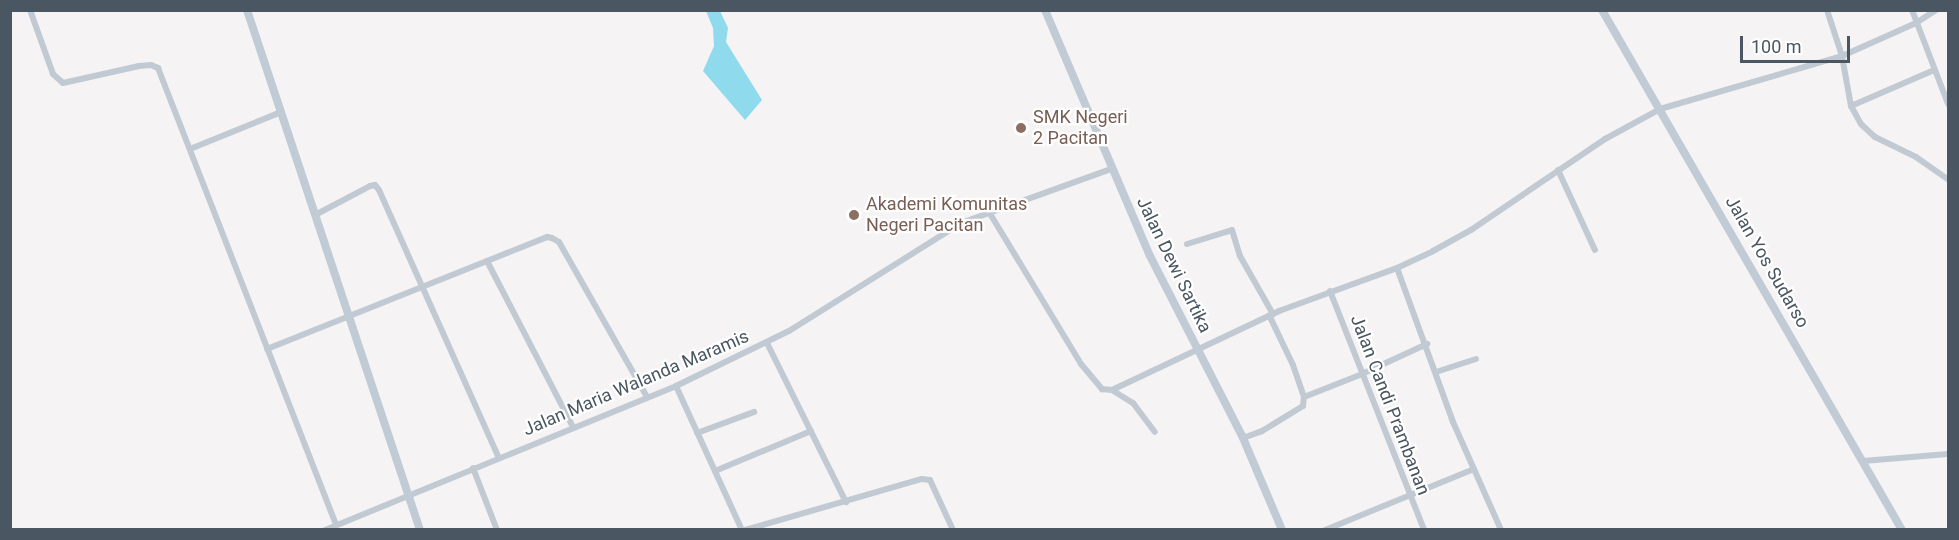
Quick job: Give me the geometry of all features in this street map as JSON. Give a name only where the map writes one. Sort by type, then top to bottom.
[{"type":"street","points":[[30,10],[53,74],[63,83],[139,66],[156,66],[267,349],[339,524],[345,530]]},
{"type":"street","points":[[247,10],[420,530]]},
{"type":"street","name":"Jalan Dewi Sartika","points":[[1045,10],[1111,169],[1197,350],[1243,438],[1282,530]]},
{"type":"street","name":"Jalan Yos Sudarso","points":[[1602,10],[1902,530]]},
{"type":"street","points":[[1912,10],[1948,104]]},
{"type":"street","points":[[989,212],[1080,364],[1102,390],[1112,390],[1271,314],[1397,268],[1471,230],[1605,139],[1660,109],[1842,56],[1916,23],[1936,10]]},
{"type":"street","points":[[1828,11],[1842,56],[1851,106],[1861,124],[1875,137],[1916,157],[1948,179]]},
{"type":"street","points":[[1851,106],[1934,70]]},
{"type":"street","points":[[190,149],[281,112]]},
{"type":"street","name":"Jalan Maria Walanda Maramis","points":[[325,530],[676,386],[767,343],[820,312],[933,238],[961,223],[1111,169]]},
{"type":"street","points":[[1558,171],[1595,250]]},
{"type":"street","points":[[315,214],[375,185],[499,458]]},
{"type":"street","points":[[1187,244],[1232,230],[1240,256],[1271,314],[1304,397],[1303,406],[1295,413],[1243,438]]},
{"type":"street","points":[[267,349],[547,237],[559,242],[647,397]]},
{"type":"street","points":[[487,261],[573,427]]},
{"type":"street","points":[[1397,268],[1453,422],[1501,530]]},
{"type":"street","name":"Jalan Candi Prambanan","points":[[1330,291],[1424,530]]},
{"type":"street","points":[[767,343],[846,502]]},
{"type":"street","points":[[1304,397],[1362,374],[1426,344]]},
{"type":"street","points":[[1436,372],[1476,359]]},
{"type":"street","points":[[676,386],[743,530],[922,479],[930,480],[953,530]]},
{"type":"street","points":[[1112,390],[1133,403],[1155,432]]},
{"type":"street","points":[[697,433],[754,412]]},
{"type":"street","points":[[715,471],[811,431]]},
{"type":"street","points":[[1863,461],[1948,454]]},
{"type":"street","points":[[473,468],[497,530]]},
{"type":"street","points":[[1325,530],[1474,469]]},
{"type":"water","points":[[706,11],[720,11],[728,28],[726,42],[762,100],[745,120],[703,71],[714,46],[713,28]]},
{"type":"place","name":"SMK Negeri 2 Pacitan","points":[[1021,128]]},
{"type":"place","name":"Akademi Komunitas Negeri Pacitan","points":[[854,215]]}]
